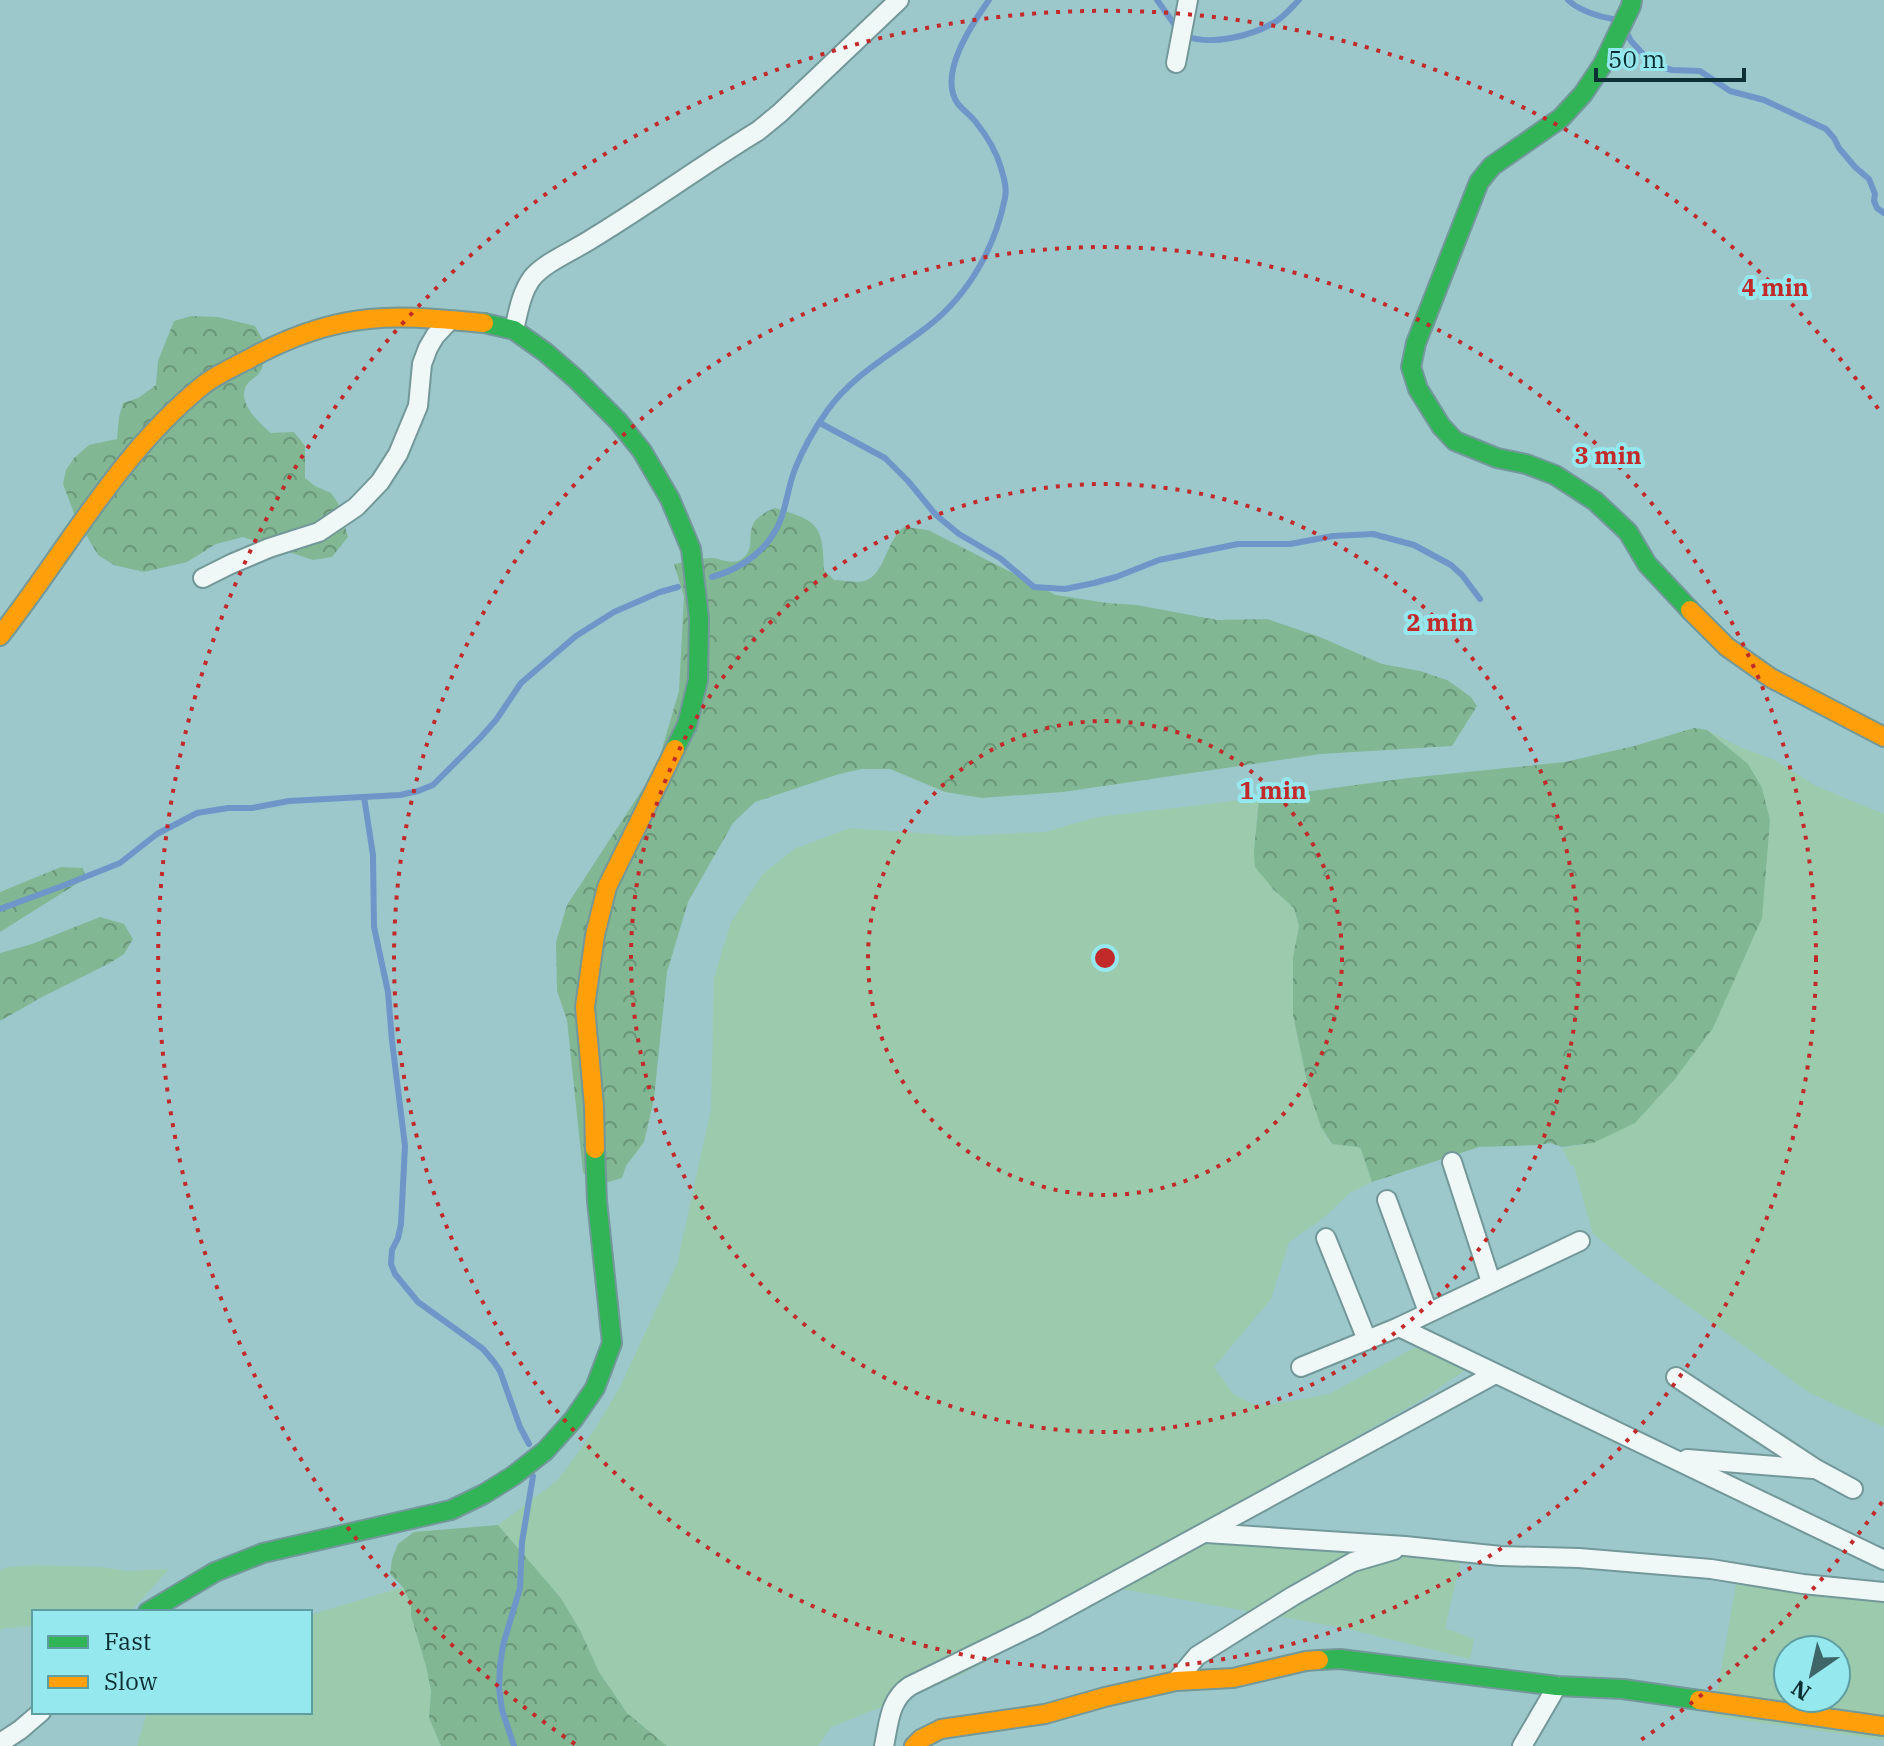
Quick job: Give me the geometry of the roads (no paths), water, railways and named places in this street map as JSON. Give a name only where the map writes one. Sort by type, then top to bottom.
[{"type":"street","points":[[514,330],[526,288],[541,270],[758,131],[899,0]]},
{"type":"street","points":[[1176,63],[1188,0]]},
{"type":"street","points":[[1632,0],[1603,64],[1583,94],[1561,118],[1492,166],[1479,182],[1416,343],[1411,367],[1418,389],[1441,426],[1455,441],[1497,458],[1555,475],[1595,501],[1628,532],[1647,564],[1673,593],[1727,647],[1771,678],[1884,737]]},
{"type":"street","points":[[0,636],[103,492],[157,427],[204,384],[276,344],[318,328],[367,319],[411,317],[491,324],[514,330],[545,352],[618,421],[642,451],[670,499],[691,549],[699,618],[698,680],[687,725],[607,887],[595,935],[585,1007],[594,1106],[597,1201],[612,1343],[595,1388],[573,1420],[545,1451],[484,1494],[451,1510],[263,1553],[215,1572],[151,1610]]},
{"type":"street","points":[[203,578],[269,548],[319,532],[356,507],[380,482],[398,454],[418,406],[422,364],[428,348],[449,321]]},
{"type":"street","points":[[1452,1162],[1491,1282]]},
{"type":"street","points":[[1387,1200],[1428,1312]]},
{"type":"street","points":[[1326,1238],[1367,1340]]},
{"type":"street","points":[[1301,1367],[1399,1327],[1580,1241]]},
{"type":"street","points":[[1399,1327],[1884,1560]]},
{"type":"street","points":[[885,1746],[894,1702],[900,1692],[1035,1625],[1495,1374]]},
{"type":"street","points":[[1676,1377],[1816,1469],[1853,1489]]},
{"type":"street","points":[[1675,1458],[1816,1469]]},
{"type":"street","points":[[1206,1533],[1711,1569],[1803,1584],[1884,1592]]},
{"type":"street","points":[[1176,1681],[1197,1656],[1293,1596],[1353,1562],[1405,1546]]},
{"type":"street","points":[[914,1746],[941,1729],[1045,1714],[1176,1681],[1233,1678],[1306,1661],[1340,1659],[1557,1686],[1623,1689],[1884,1726]]},
{"type":"street","points":[[1522,1746],[1557,1686]]},
{"type":"street","points":[[0,1743],[39,1714]]},
{"type":"waterway","points":[[712,577],[745,562],[771,538],[782,516],[802,454],[818,424],[837,399],[858,378],[950,306],[985,256],[1000,218],[1006,194],[1005,183],[991,143],[958,104],[952,79],[959,50],[989,0]]},
{"type":"waterway","points":[[1157,0],[1177,28]]},
{"type":"waterway","points":[[1186,36],[1219,40],[1243,35],[1278,20],[1299,0]]},
{"type":"waterway","points":[[1568,0],[1583,10],[1616,22]]},
{"type":"waterway","points":[[1627,33],[1645,56],[1656,59],[1665,68],[1700,71],[1730,91],[1764,100],[1826,129],[1855,167],[1869,179],[1877,208],[1884,213]]},
{"type":"waterway","points":[[820,423],[885,458],[936,515],[959,534],[1000,558],[1034,587],[1065,589],[1094,583],[1159,560],[1238,544],[1290,544],[1333,536],[1373,534],[1414,545],[1451,565],[1480,599]]},
{"type":"waterway","points":[[0,909],[120,863],[157,834],[197,813],[289,801],[400,795],[433,785],[496,720],[521,683],[576,636],[614,612],[678,587]]},
{"type":"waterway","points":[[364,797],[373,855],[374,927],[388,992],[405,1146],[401,1224],[392,1250],[391,1264],[395,1274],[418,1302],[483,1349],[494,1362],[529,1444]]},
{"type":"waterway","points":[[514,1746],[502,1710],[500,1666],[520,1588],[522,1542],[533,1476]]}]
